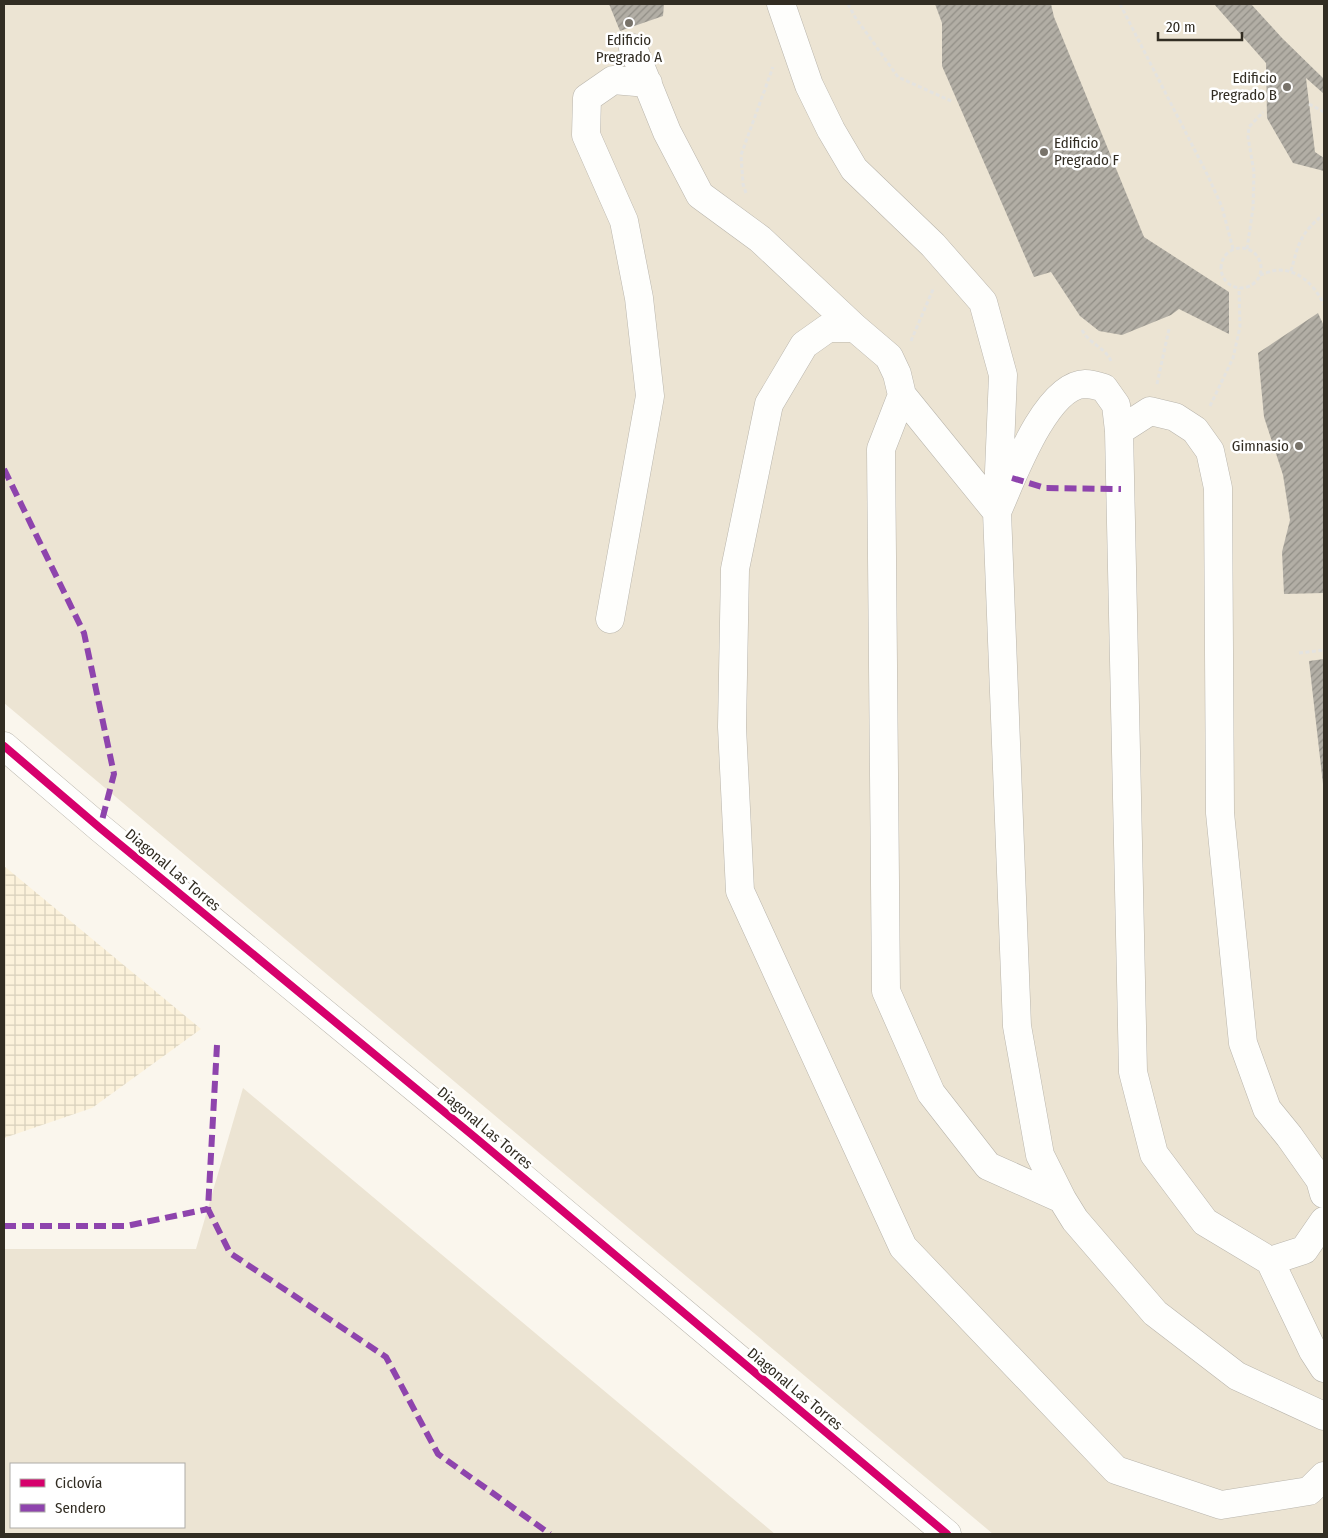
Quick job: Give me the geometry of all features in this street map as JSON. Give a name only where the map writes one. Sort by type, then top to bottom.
[{"type":"street","points":[[784,14],[809,85],[831,130],[854,169],[933,245],[983,302],[1002,375],[997,512],[1017,1026],[1040,1155],[1075,1220],[1155,1313],[1237,1376],[1324,1416]]},
{"type":"street","points":[[633,48],[667,132],[700,195],[760,239],[854,328],[889,357],[900,385],[997,512]]},
{"type":"street","points":[[610,619],[650,396],[639,298],[624,221],[586,135],[587,98],[613,80],[648,83]]},
{"type":"street","points":[[854,328],[828,328],[804,345],[769,404],[735,569],[732,727],[740,891],[903,1247],[1116,1470],[1221,1505],[1309,1491],[1324,1476]]},
{"type":"street","points":[[997,512],[1042,416],[1067,390],[1084,384],[1104,388],[1116,405],[1119,431],[1133,1072],[1154,1154],[1205,1222],[1270,1261],[1313,1351],[1324,1368]]},
{"type":"street","points":[[900,385],[881,449],[886,991],[931,1093],[988,1166],[1062,1199]]},
{"type":"street","points":[[1119,431],[1150,411],[1175,417],[1195,430],[1210,451],[1218,488],[1220,813],[1243,1043],[1267,1110],[1321,1174]]},
{"type":"street","name":"Diagonal Las Torres","points":[[4,746],[107,834],[478,1140],[947,1534]]},
{"type":"street","name":"Diagonal Las Torres","points":[[4,767],[66,798]]},
{"type":"street","points":[[1270,1261],[1304,1250],[1324,1221]]},
{"type":"path","points":[[848,4],[855,17],[898,77],[950,101]]},
{"type":"path","points":[[1120,4],[1212,184],[1222,207],[1233,250]]},
{"type":"path","points":[[760,239],[743,184],[741,155],[784,14]]},
{"type":"path","points":[[1309,104],[1324,112]]},
{"type":"path","points":[[1247,249],[1254,208],[1254,172],[1248,137],[1250,126],[1263,112]]},
{"type":"path","points":[[1292,272],[1298,244],[1309,226],[1324,214]]},
{"type":"path","points":[[1247,249],[1257,255],[1260,261],[1260,275],[1252,285],[1239,288],[1228,283],[1221,270],[1223,259],[1233,250],[1247,249]]},
{"type":"path","points":[[900,385],[946,259]]},
{"type":"path","points":[[1260,275],[1277,270],[1292,272],[1307,281],[1320,296],[1324,304]]},
{"type":"path","points":[[1195,430],[1214,400],[1233,358],[1240,327],[1239,288]]},
{"type":"path","points":[[1150,411],[1170,329]]},
{"type":"path","points":[[1299,653],[1324,650]]},
{"type":"shaded area","points":[[4,4],[1324,4],[1324,1534],[993,1534],[4,703]]},
{"type":"shaded area","points":[[4,866],[201,1029],[92,1108],[4,1138]]},
{"type":"shaded area","points":[[243,1088],[775,1534],[4,1534],[4,1249],[196,1249]]},
{"type":"building","name":"Edificio Pregrado A","points":[[609,4],[664,4],[663,16],[620,31]]},
{"type":"building","name":"Edificio Pregrado F","points":[[935,4],[1051,4],[1054,17],[1144,237],[1229,292],[1229,334],[1179,309],[1171,315],[1122,335],[1099,331],[1080,316],[1051,272],[1034,277],[942,66],[942,23]]},
{"type":"building","name":"Edificio Pregrado B","points":[[1214,4],[1251,4],[1282,38],[1324,79],[1324,94],[1306,78],[1315,152],[1324,158],[1324,171],[1293,163],[1267,118],[1266,63]]},
{"type":"building","name":"Gimnasio","points":[[1318,313],[1324,326],[1324,593],[1284,594],[1282,552],[1290,520],[1283,475],[1264,417],[1258,353]]},
{"type":"building","points":[[1324,659],[1324,784],[1323,784],[1309,661]]},
{"type":"marked path","points":[[4,469],[84,633],[114,774],[100,828]]},
{"type":"marked path","points":[[1012,478],[1045,488],[1121,489]]},
{"type":"marked path","points":[[217,1045],[208,1209],[230,1253],[386,1357],[438,1454],[550,1534]]},
{"type":"marked path","points":[[4,1226],[126,1226],[208,1209]]},
{"type":"cycle path","points":[[4,746],[100,828],[471,1134],[947,1534]]},
{"type":"place","name":"Edificio Pregrado A","points":[[629,23]]},
{"type":"place","name":"Edificio Pregrado B","points":[[1287,87]]},
{"type":"place","name":"Edificio Pregrado F","points":[[1044,152]]},
{"type":"place","name":"Gimnasio","points":[[1299,446]]}]
